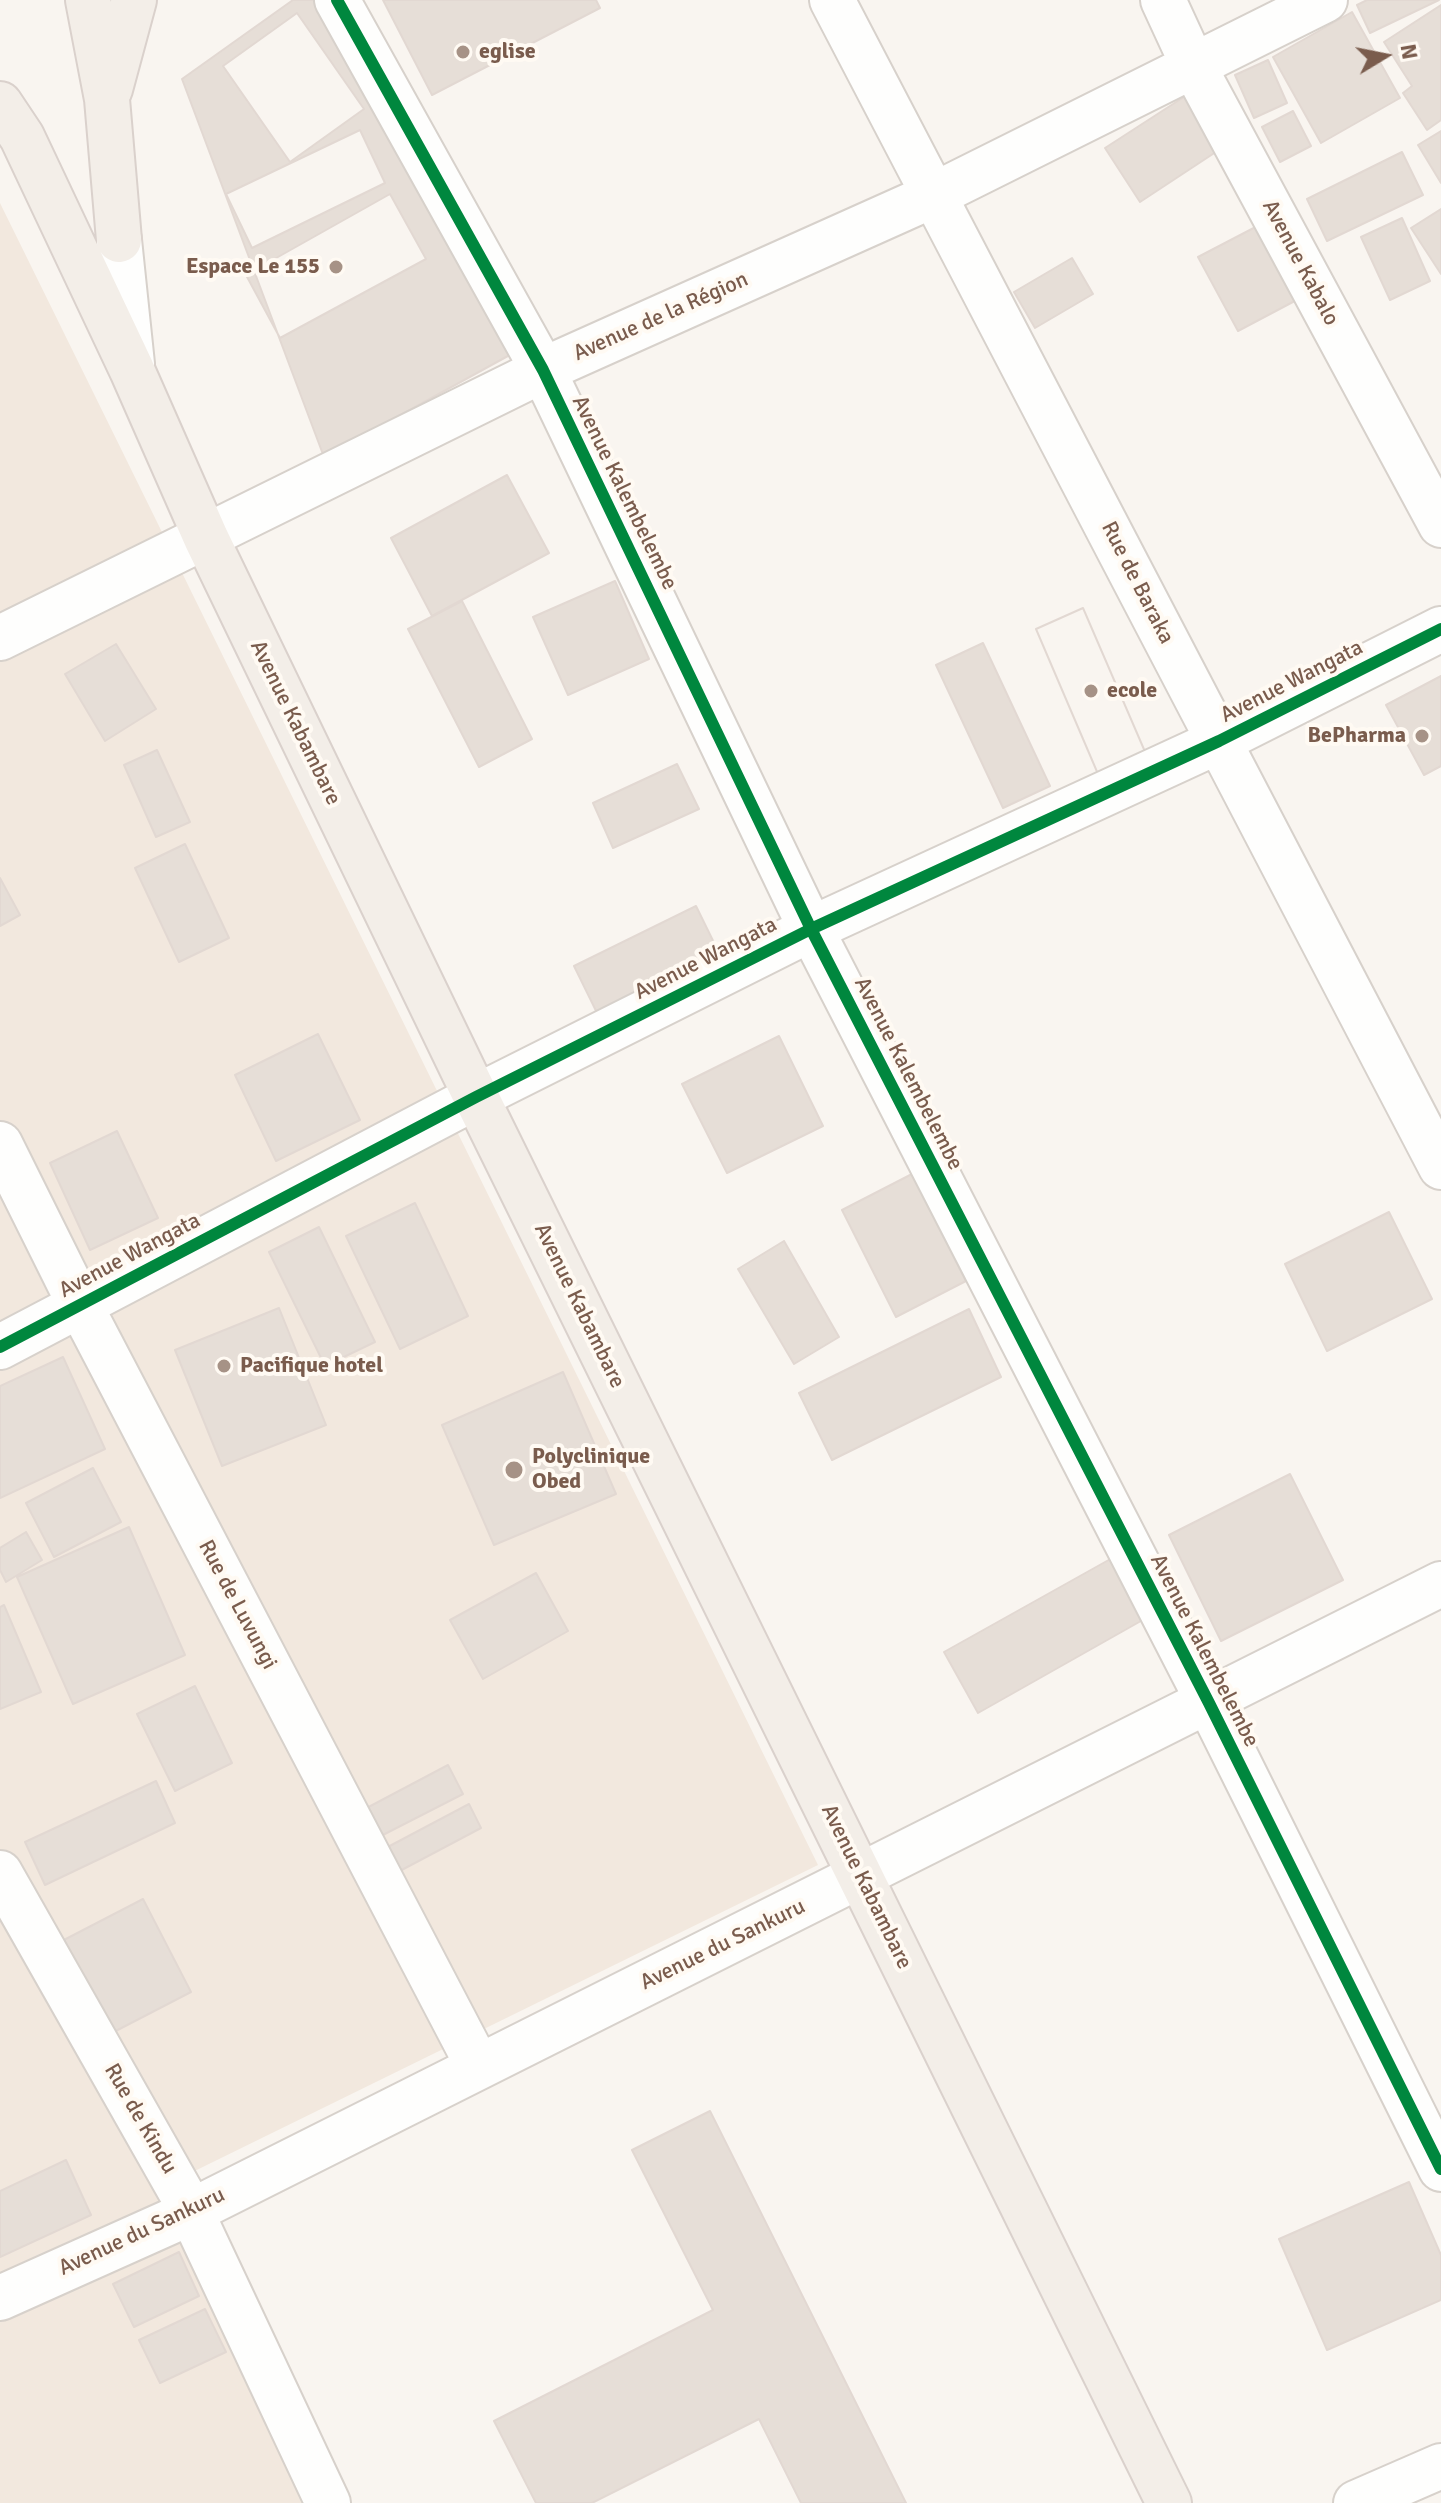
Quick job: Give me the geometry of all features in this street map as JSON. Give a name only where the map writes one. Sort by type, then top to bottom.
[{"type":"main road","points":[[88,0],[107,99],[119,240]]},
{"type":"main road","points":[[107,99],[134,0]]},
{"type":"main road","name":"Avenue Kabambare","points":[[0,104],[22,137],[132,370],[206,538],[476,1097],[1169,2503]]},
{"type":"street","name":"Avenue Kalembelembe","points":[[337,0],[543,370],[811,929],[1209,1703],[1441,2169]]},
{"type":"street","name":"Rue de Baraka","points":[[832,0],[936,194],[1441,1167]]},
{"type":"street","name":"Avenue Kabalo","points":[[1163,0],[1193,65],[1441,525]]},
{"type":"street","name":"Avenue de la Région","points":[[0,638],[543,370],[936,194],[1325,0]]},
{"type":"street","points":[[119,240],[132,370]]},
{"type":"street","name":"Avenue Wangata","points":[[0,1347],[476,1097],[811,929],[1219,741],[1441,629]]},
{"type":"street","name":"Rue de Luvungi","points":[[0,1144],[80,1305],[478,2066]]},
{"type":"street","name":"Avenue du Sankuru","points":[[0,2298],[191,2211],[1441,1584]]},
{"type":"street","name":"Rue de Kindu","points":[[0,1873],[191,2211],[328,2503]]},
{"type":"street","points":[[1356,2503],[1441,2466]]},
{"type":"shaded area","points":[[0,203],[818,1865],[158,2189],[311,2503],[0,2503]]},
{"type":"building","name":"Espace Le 155","points":[[293,0],[314,0],[517,351],[324,457],[182,79]]},
{"type":"building","name":"eglise","points":[[383,0],[596,0],[600,8],[432,95]]},
{"type":"building","points":[[1367,0],[1439,0],[1370,33],[1357,5]]},
{"type":"building","points":[[1441,5],[1441,120],[1427,130],[1403,93],[1412,86],[1384,42]]},
{"type":"building","points":[[1352,12],[1400,98],[1321,143],[1273,57]]},
{"type":"building","points":[[297,13],[364,109],[290,162],[223,66]]},
{"type":"building","points":[[1268,60],[1287,103],[1254,118],[1235,75]]},
{"type":"building","points":[[1190,93],[1225,146],[1140,202],[1105,148]]},
{"type":"building","points":[[1293,111],[1311,146],[1280,162],[1262,127]]},
{"type":"building","points":[[360,130],[385,183],[252,248],[226,194]]},
{"type":"building","points":[[1441,131],[1441,183],[1418,145]]},
{"type":"building","points":[[1402,152],[1423,195],[1327,241],[1307,199]]},
{"type":"building","name":"Espace Le 155","points":[[390,194],[426,259],[280,338],[246,275]]},
{"type":"building","points":[[1441,209],[1441,274],[1411,228]]},
{"type":"building","points":[[1402,218],[1430,281],[1390,300],[1361,237]]},
{"type":"building","points":[[1269,220],[1308,294],[1238,331],[1198,257]]},
{"type":"building","points":[[1072,258],[1093,294],[1035,328],[1014,292]]},
{"type":"building","points":[[507,475],[549,553],[432,616],[391,538]]},
{"type":"building","points":[[615,581],[649,659],[568,695],[533,617]]},
{"type":"building","points":[[462,601],[532,739],[479,767],[408,629]]},
{"type":"building","name":"ecole","points":[[1083,608],[1146,754],[1098,774],[1036,629]]},
{"type":"building","name":"ecole","points":[[1083,608],[1146,754],[1098,774],[1036,629]]},
{"type":"building","points":[[983,643],[1050,786],[1003,808],[936,665]]},
{"type":"building","points":[[116,644],[156,709],[105,741],[65,674]]},
{"type":"building","name":"BePharma","points":[[1441,676],[1441,766],[1424,775],[1386,705]]},
{"type":"building","points":[[157,750],[190,822],[156,837],[124,765]]},
{"type":"building","points":[[677,764],[699,809],[613,848],[593,803]]},
{"type":"building","points":[[185,844],[229,938],[179,962],[135,868]]},
{"type":"building","points":[[0,878],[20,915],[0,926]]},
{"type":"building","points":[[696,906],[723,961],[601,1021],[574,966]]},
{"type":"building","points":[[318,1034],[360,1120],[276,1161],[235,1075]]},
{"type":"building","points":[[779,1036],[823,1126],[727,1173],[682,1084]]},
{"type":"building","points":[[117,1131],[158,1218],[90,1250],[50,1163]]},
{"type":"building","points":[[912,1174],[966,1281],[896,1317],[842,1210]]},
{"type":"building","points":[[415,1203],[468,1316],[400,1349],[346,1236]]},
{"type":"building","points":[[1389,1212],[1432,1299],[1327,1351],[1285,1264]]},
{"type":"building","points":[[319,1227],[375,1342],[325,1366],[269,1252]]},
{"type":"building","points":[[784,1241],[839,1337],[794,1364],[738,1269]]},
{"type":"building","points":[[279,1308],[326,1425],[222,1466],[175,1350]]},
{"type":"building","points":[[969,1309],[1001,1377],[832,1460],[799,1393]]},
{"type":"building","points":[[63,1357],[105,1449],[0,1498],[0,1386]]},
{"type":"building","points":[[563,1372],[616,1494],[494,1545],[442,1425]]},
{"type":"building","points":[[93,1468],[121,1522],[54,1557],[26,1503]]},
{"type":"building","points":[[1290,1474],[1343,1580],[1221,1641],[1169,1535]]},
{"type":"building","points":[[129,1527],[185,1655],[73,1704],[17,1577]]},
{"type":"building","points":[[26,1532],[42,1560],[6,1582],[0,1570],[0,1548]]},
{"type":"building","points":[[1114,1557],[1148,1617],[978,1713],[944,1652]]},
{"type":"building","points":[[536,1573],[568,1631],[483,1679],[450,1620]]},
{"type":"building","points":[[4,1605],[41,1692],[0,1709],[0,1607]]},
{"type":"building","points":[[195,1686],[232,1763],[175,1791],[137,1714]]},
{"type":"building","points":[[448,1765],[463,1794],[375,1839],[361,1811]]},
{"type":"building","points":[[156,1781],[175,1823],[45,1885],[25,1842]]},
{"type":"building","points":[[469,1804],[481,1828],[396,1873],[384,1849]]},
{"type":"building","points":[[143,1899],[191,1992],[108,2035],[60,1942]]},
{"type":"building","points":[[710,2111],[906,2503],[801,2503],[759,2419],[592,2503],[536,2503],[494,2421],[713,2310],[632,2150]]},
{"type":"building","points":[[66,2160],[91,2215],[0,2257],[0,2191]]},
{"type":"building","points":[[1409,2182],[1441,2255],[1441,2300],[1327,2350],[1279,2239]]},
{"type":"building","points":[[179,2252],[199,2296],[134,2327],[113,2284]]},
{"type":"building","points":[[205,2309],[226,2352],[160,2383],[139,2340]]},
{"type":"cycle path","points":[[337,0],[543,370],[811,929],[1209,1703],[1441,2169]]},
{"type":"cycle path","points":[[0,1347],[476,1097],[811,929],[1219,741],[1441,629]]},
{"type":"place","name":"eglise","points":[[463,52]]},
{"type":"place","name":"Espace Le 155","points":[[336,267]]},
{"type":"place","name":"ecole","points":[[1091,691]]},
{"type":"place","name":"BePharma","points":[[1422,736]]},
{"type":"place","name":"Pacifique hotel","points":[[224,1366]]},
{"type":"place","name":"Polyclinique Obed","points":[[514,1470]]}]
